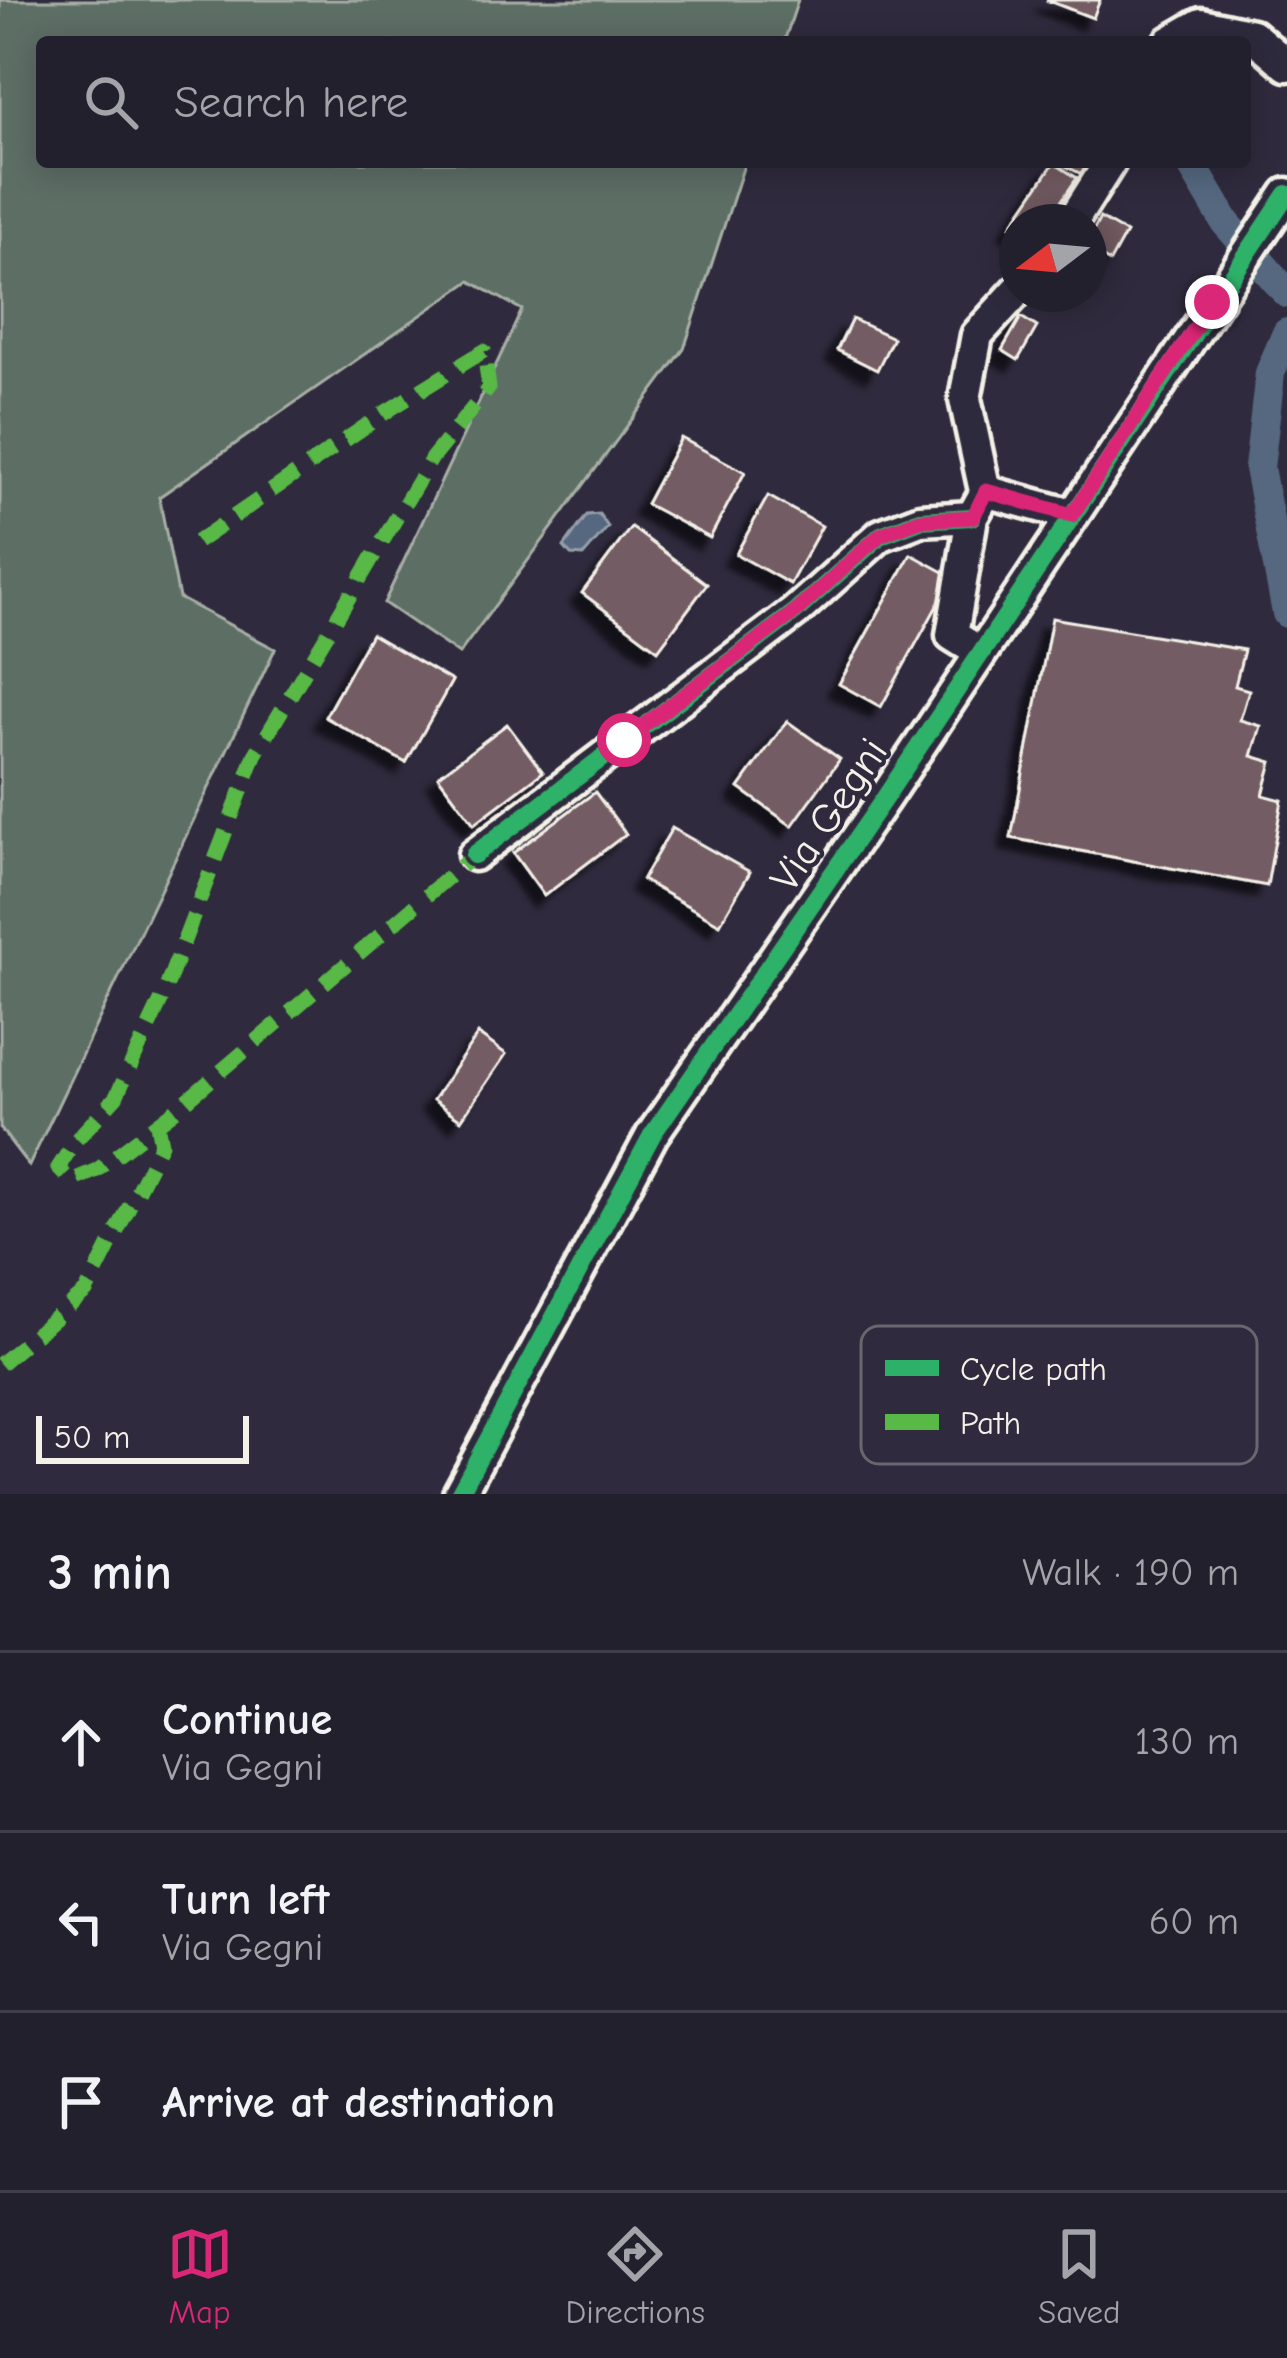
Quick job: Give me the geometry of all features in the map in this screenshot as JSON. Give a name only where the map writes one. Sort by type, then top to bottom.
[{"type":"street","points":[[1180,36],[1201,24],[1252,35],[1287,65]]},
{"type":"street","points":[[1083,204],[1106,168]]},
{"type":"street","name":"Via Gegni","points":[[459,1494],[652,1136],[1280,204]]},
{"type":"street","points":[[981,652],[952,635],[979,504],[965,400],[976,335],[999,310]]},
{"type":"street","points":[[474,855],[795,612],[880,535],[979,504],[1072,515]]},
{"type":"green space","points":[[0,0],[798,0],[786,36],[36,36],[36,168],[743,168],[684,349],[459,654],[384,603],[522,310],[470,281],[159,497],[179,598],[275,649],[29,1166],[0,1128]]},
{"type":"water","points":[[599,514],[608,527],[583,556],[571,555],[564,547],[587,515]]},
{"type":"building","points":[[1046,0],[1100,0],[1093,18]]},
{"type":"building","points":[[1051,168],[1062,168],[1077,178],[1059,204],[1026,204]]},
{"type":"building","points":[[1069,168],[1097,168],[1092,179]]},
{"type":"building","points":[[1107,222],[1126,233],[1107,260]]},
{"type":"building","points":[[1021,317],[1037,327],[1018,360],[1002,350]]},
{"type":"building","points":[[852,319],[893,338],[877,370],[837,350]]},
{"type":"building","points":[[681,438],[745,472],[710,538],[646,504]]},
{"type":"building","points":[[768,496],[822,526],[790,584],[736,554]]},
{"type":"building","points":[[631,527],[707,584],[658,650],[582,593]]},
{"type":"building","points":[[911,554],[953,577],[881,707],[839,684]]},
{"type":"building","points":[[1052,618],[1244,650],[1235,686],[1249,690],[1240,720],[1261,726],[1252,756],[1272,762],[1263,795],[1282,800],[1267,886],[1011,838]]},
{"type":"building","points":[[371,634],[452,681],[406,763],[325,717]]},
{"type":"building","points":[[787,721],[840,759],[792,826],[739,788]]},
{"type":"building","points":[[507,724],[543,772],[474,824],[438,776]]},
{"type":"building","points":[[595,792],[626,834],[544,896],[513,853]]},
{"type":"building","points":[[672,828],[750,872],[720,924],[642,880]]},
{"type":"building","points":[[478,1034],[506,1054],[461,1120],[433,1100]]},
{"type":"waterway","points":[[1194,168],[1226,223],[1287,293]]},
{"type":"waterway","points":[[1287,333],[1270,373],[1259,468],[1287,613]]},
{"type":"marked path","points":[[197,542],[484,351],[489,388],[432,458],[255,755],[161,1001],[116,1097],[76,1140],[58,1168],[71,1181],[97,1170],[177,1109],[474,855]]},
{"type":"marked path","points":[[0,1364],[86,1292],[161,1144],[157,1124]]},
{"type":"cycle path","points":[[459,1494],[652,1135],[884,799],[1287,194]]},
{"type":"cycle path","points":[[474,855],[795,612],[881,535],[920,520],[972,517]]},
{"type":"route","points":[[624,740],[795,612],[880,535],[920,520],[973,517],[986,491],[1072,515],[1212,302]]}]
